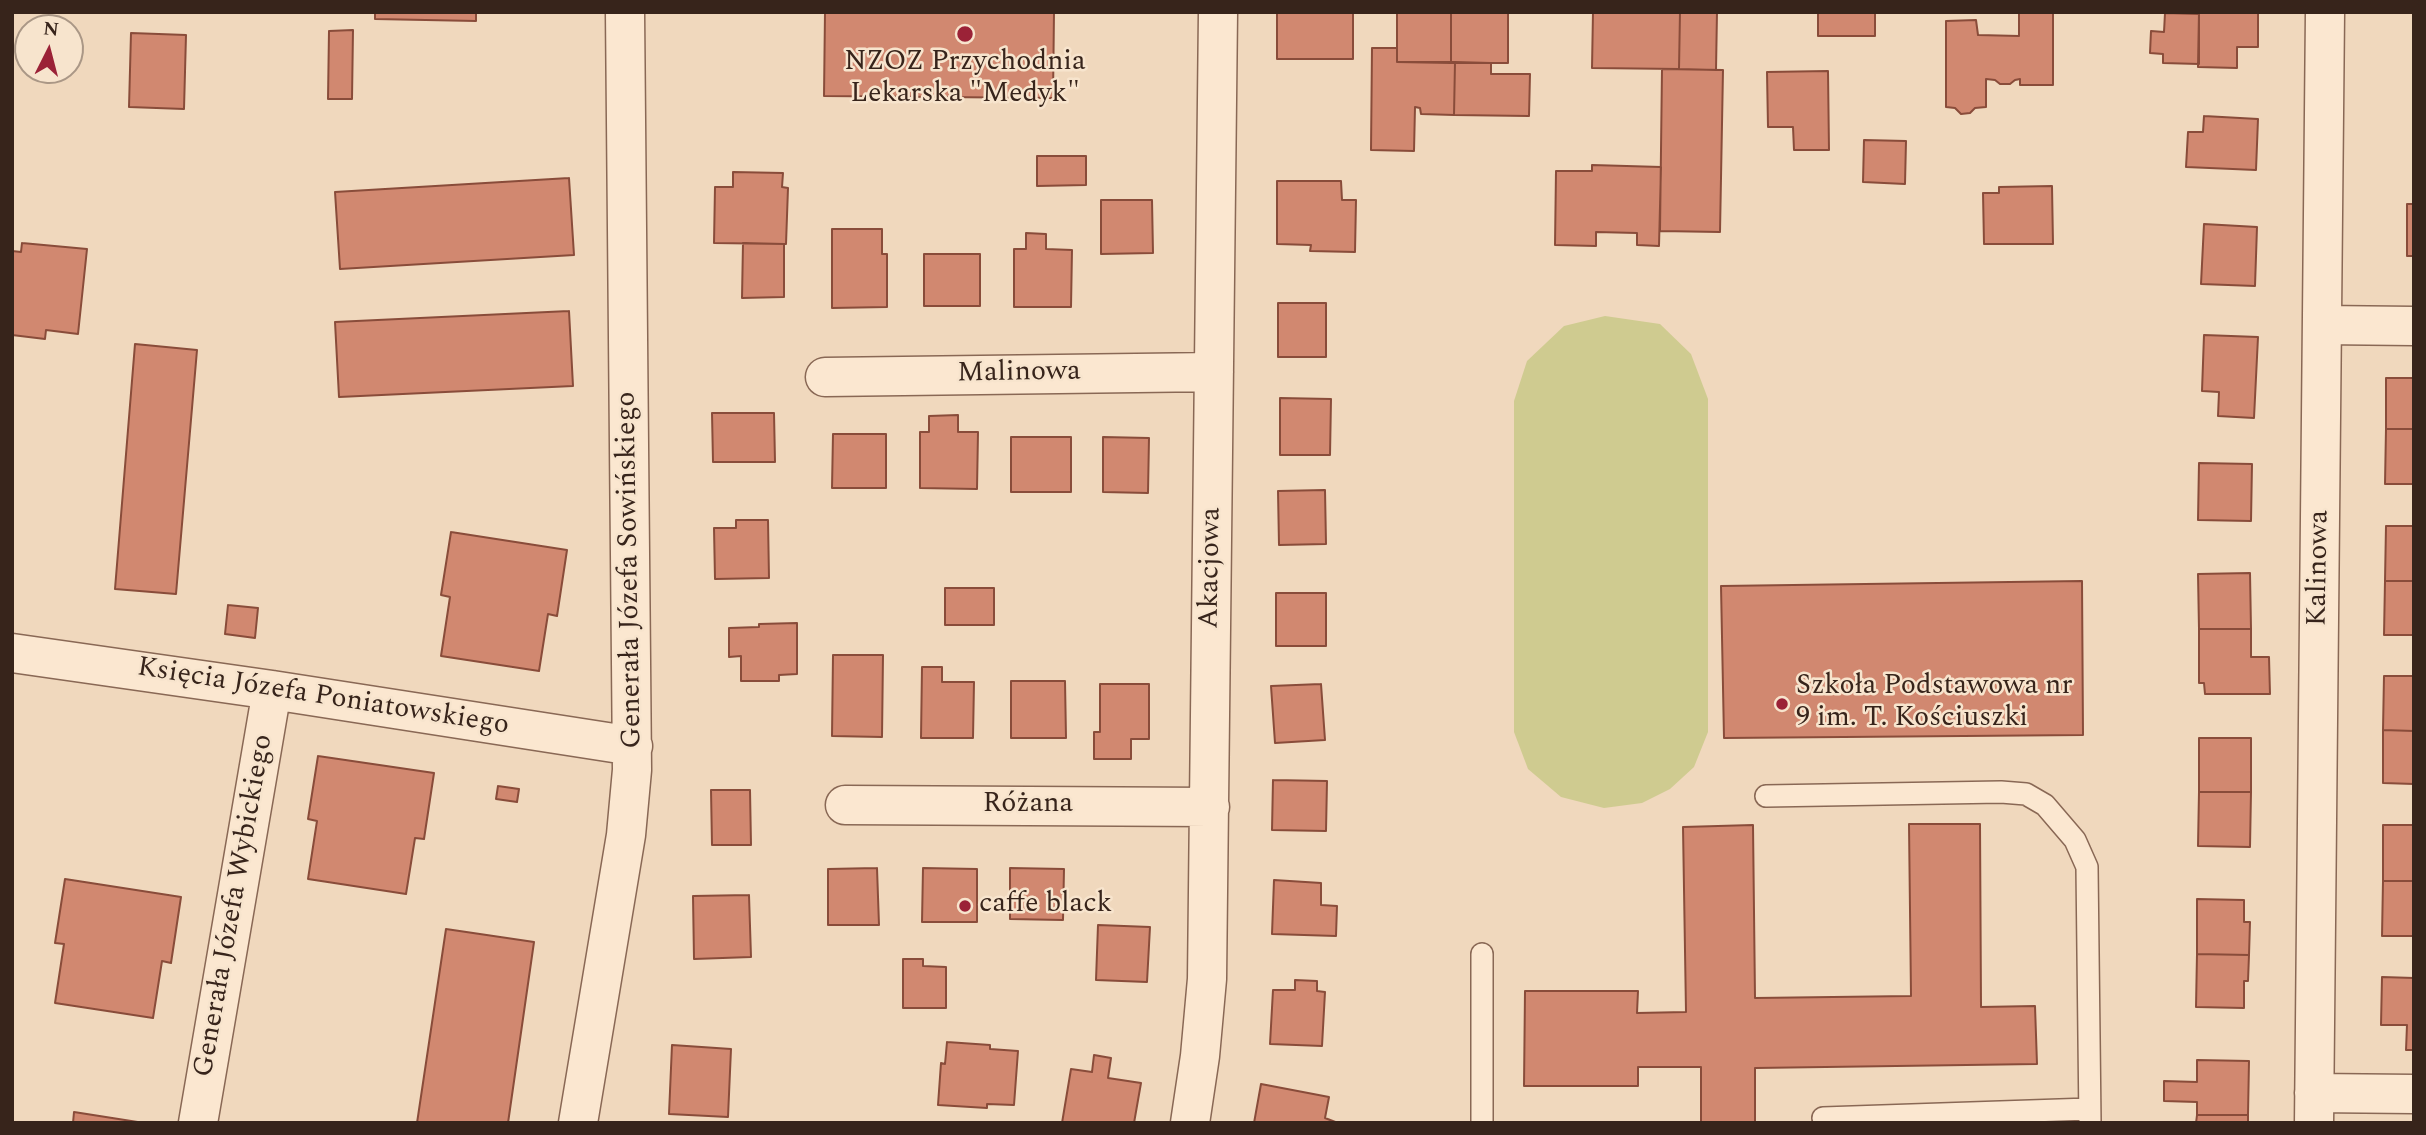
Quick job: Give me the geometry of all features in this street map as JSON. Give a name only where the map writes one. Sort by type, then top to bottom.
[{"type":"street","name":"Generała Józefa Sowińskiego","points":[[578,1123],[626,835],[633,746],[625,12]]},
{"type":"street","name":"Akacjowa","points":[[1191,1123],[1207,979],[1218,12]]},
{"type":"street","name":"Kalinowa","points":[[2314,1108],[2325,12]]},
{"type":"street","points":[[2322,325],[2414,326]]},
{"type":"street","name":"Malinowa","points":[[825,377],[1214,372]]},
{"type":"street","name":"Księcia Józefa Poniatowskiego","points":[[12,653],[633,746]]},
{"type":"street","name":"Generała Józefa Wybickiego","points":[[198,1123],[272,690]]},
{"type":"street","name":"Różana","points":[[845,805],[1210,807]]},
{"type":"street","points":[[2314,1108],[2414,1094]]},
{"type":"lane","points":[[1766,796],[2001,792],[2026,794],[2045,805],[2076,840],[2087,867],[2090,1116],[1823,1118]]},
{"type":"lane","points":[[1482,954],[1482,1123]]},
{"type":"shaded area","points":[[1605,316],[1660,324],[1691,354],[1708,399],[1708,732],[1694,767],[1670,789],[1642,803],[1604,808],[1561,797],[1528,769],[1514,732],[1514,401],[1527,361],[1564,326]]},
{"type":"building","points":[[375,12],[476,12],[476,21],[375,19]]},
{"type":"building","points":[[825,12],[1054,12],[1053,98],[824,96]]},
{"type":"building","points":[[1277,12],[1353,12],[1353,59],[1277,59]]},
{"type":"building","points":[[1397,12],[1451,12],[1451,63],[1397,62]]},
{"type":"building","points":[[1451,12],[1508,12],[1508,63],[1451,63]]},
{"type":"building","points":[[1593,12],[1680,12],[1679,69],[1592,68]]},
{"type":"building","points":[[1680,12],[1717,12],[1716,70],[1679,69]]},
{"type":"building","points":[[1818,12],[1875,12],[1875,36],[1818,36]]},
{"type":"building","points":[[2019,12],[2053,12],[2053,85],[2020,85],[2020,79],[2010,84],[2000,84],[1986,79],[1986,107],[1961,114],[1955,108],[1946,107],[1946,21],[1976,20],[1978,35],[2019,36]]},
{"type":"building","points":[[2199,12],[2258,12],[2258,47],[2237,47],[2237,68],[2198,67]]},
{"type":"building","points":[[2165,13],[2199,14],[2199,64],[2163,63],[2163,54],[2150,53],[2151,31],[2164,32]]},
{"type":"building","points":[[353,30],[352,99],[328,99],[329,31]]},
{"type":"building","points":[[131,33],[186,35],[184,109],[129,107]]},
{"type":"building","points":[[1372,48],[1397,48],[1397,62],[1455,62],[1454,115],[1421,114],[1420,108],[1415,107],[1414,151],[1371,150]]},
{"type":"building","points":[[1455,62],[1491,63],[1491,74],[1530,74],[1529,116],[1454,115]]},
{"type":"building","points":[[1662,69],[1723,70],[1720,232],[1660,231]]},
{"type":"building","points":[[1828,71],[1829,150],[1794,150],[1793,127],[1768,127],[1767,72]]},
{"type":"building","points":[[2204,116],[2258,119],[2256,170],[2186,167],[2188,132],[2203,132]]},
{"type":"building","points":[[1864,140],[1906,141],[1905,184],[1863,182]]},
{"type":"building","points":[[1037,156],[1086,156],[1086,185],[1037,186]]},
{"type":"building","points":[[1592,165],[1661,167],[1659,246],[1637,245],[1637,233],[1596,232],[1596,246],[1555,245],[1556,171],[1592,171]]},
{"type":"building","points":[[733,172],[783,173],[782,187],[788,188],[786,244],[714,243],[715,187],[733,187]]},
{"type":"building","points":[[569,178],[574,255],[340,269],[335,192]]},
{"type":"building","points":[[1277,181],[1341,181],[1342,200],[1356,200],[1355,252],[1310,251],[1311,245],[1277,244]]},
{"type":"building","points":[[2052,186],[2053,244],[1984,244],[1983,193],[1999,193],[1999,187]]},
{"type":"building","points":[[1101,200],[1152,200],[1153,253],[1101,254]]},
{"type":"building","points":[[2407,204],[2414,204],[2414,256],[2407,256]]},
{"type":"building","points":[[2204,224],[2257,227],[2255,286],[2201,284]]},
{"type":"building","points":[[832,229],[882,229],[882,254],[887,254],[887,307],[832,308]]},
{"type":"building","points":[[1026,233],[1046,234],[1046,249],[1072,250],[1071,307],[1014,307],[1014,249],[1026,249]]},
{"type":"building","points":[[22,243],[87,249],[78,334],[46,330],[45,339],[12,335],[12,251],[21,252]]},
{"type":"building","points":[[743,243],[784,244],[784,297],[742,298]]},
{"type":"building","points":[[924,254],[980,254],[980,306],[924,306]]},
{"type":"building","points":[[1278,303],[1326,303],[1326,357],[1278,357]]},
{"type":"building","points":[[569,311],[573,386],[339,397],[335,322]]},
{"type":"building","points":[[2204,335],[2258,337],[2254,418],[2218,416],[2219,392],[2202,391]]},
{"type":"building","points":[[135,344],[197,350],[176,594],[115,589]]},
{"type":"building","points":[[2386,378],[2414,378],[2414,429],[2386,429]]},
{"type":"building","points":[[1280,398],[1331,399],[1330,455],[1280,455]]},
{"type":"building","points":[[712,413],[774,413],[775,462],[713,462]]},
{"type":"building","points":[[958,415],[958,432],[978,432],[977,489],[920,488],[920,432],[929,432],[929,416]]},
{"type":"building","points":[[2386,429],[2414,429],[2414,484],[2385,484]]},
{"type":"building","points":[[833,434],[886,434],[886,488],[832,488]]},
{"type":"building","points":[[1011,437],[1071,437],[1071,492],[1011,492]]},
{"type":"building","points":[[1103,437],[1149,438],[1148,493],[1103,492]]},
{"type":"building","points":[[2199,463],[2252,464],[2251,521],[2198,520]]},
{"type":"building","points":[[1325,490],[1326,544],[1279,545],[1278,491]]},
{"type":"building","points":[[736,520],[768,520],[769,578],[715,579],[714,528],[736,528]]},
{"type":"building","points":[[2386,526],[2414,526],[2414,581],[2385,581]]},
{"type":"building","points":[[451,532],[567,550],[557,616],[548,614],[539,671],[441,656],[450,597],[441,595]]},
{"type":"building","points":[[2250,573],[2251,629],[2199,629],[2198,574]]},
{"type":"building","points":[[2082,581],[2083,735],[1724,738],[1721,586]]},
{"type":"building","points":[[2385,581],[2414,581],[2414,635],[2384,635]]},
{"type":"building","points":[[945,588],[994,588],[994,625],[945,625]]},
{"type":"building","points":[[1276,593],[1326,593],[1326,646],[1276,646]]},
{"type":"building","points":[[228,605],[258,608],[255,638],[225,634]]},
{"type":"building","points":[[797,623],[797,674],[779,675],[779,681],[741,681],[741,656],[729,657],[729,628]]},
{"type":"building","points":[[2199,629],[2251,629],[2251,657],[2269,657],[2270,694],[2205,694],[2204,683],[2199,683]]},
{"type":"building","points":[[833,655],[883,655],[882,737],[832,736]]},
{"type":"building","points":[[922,667],[942,667],[942,682],[974,682],[973,738],[921,738]]},
{"type":"building","points":[[2384,676],[2414,676],[2414,731],[2383,730]]},
{"type":"building","points":[[1011,681],[1065,681],[1066,738],[1011,738]]},
{"type":"building","points":[[1100,684],[1149,684],[1149,739],[1131,739],[1131,759],[1094,759],[1094,732],[1100,732]]},
{"type":"building","points":[[1321,684],[1325,740],[1275,743],[1271,686]]},
{"type":"building","points":[[2383,730],[2414,731],[2414,784],[2383,783]]},
{"type":"building","points":[[2199,738],[2251,738],[2251,792],[2199,792]]},
{"type":"building","points":[[318,756],[434,773],[424,839],[415,838],[406,894],[308,879],[317,821],[308,819]]},
{"type":"building","points":[[1273,780],[1327,781],[1326,831],[1272,830]]},
{"type":"building","points":[[498,786],[519,789],[517,802],[496,799]]},
{"type":"building","points":[[711,790],[750,790],[751,845],[712,845]]},
{"type":"building","points":[[2199,792],[2251,792],[2250,847],[2198,846]]},
{"type":"building","points":[[1909,824],[1980,824],[1981,1007],[2035,1006],[2037,1064],[1755,1068],[1755,1123],[1701,1123],[1701,1067],[1638,1067],[1638,1086],[1524,1086],[1525,991],[1638,991],[1637,1013],[1686,1012],[1683,827],[1753,825],[1755,998],[1911,996]]},
{"type":"building","points":[[2383,825],[2414,825],[2414,881],[2383,881]]},
{"type":"building","points":[[877,868],[879,925],[828,925],[828,869]]},
{"type":"building","points":[[923,868],[977,869],[977,922],[922,922]]},
{"type":"building","points":[[1010,868],[1064,869],[1063,920],[1010,919]]},
{"type":"building","points":[[65,879],[181,897],[171,963],[162,961],[153,1018],[55,1003],[64,944],[55,943]]},
{"type":"building","points":[[1274,880],[1321,883],[1321,905],[1337,906],[1336,936],[1272,934]]},
{"type":"building","points":[[2383,881],[2414,881],[2414,936],[2382,936]]},
{"type":"building","points":[[749,895],[751,957],[694,959],[693,896]]},
{"type":"building","points":[[2197,899],[2244,900],[2244,922],[2250,922],[2249,955],[2197,954]]},
{"type":"building","points":[[1098,925],[1150,927],[1147,982],[1096,980]]},
{"type":"building","points":[[446,929],[534,942],[508,1123],[417,1123]]},
{"type":"building","points":[[2197,954],[2249,955],[2248,981],[2244,981],[2244,1008],[2196,1007]]},
{"type":"building","points":[[903,959],[923,959],[923,966],[946,967],[946,1008],[903,1008]]},
{"type":"building","points":[[2382,977],[2414,978],[2414,1050],[2406,1050],[2407,1025],[2381,1025]]},
{"type":"building","points":[[1295,980],[1317,981],[1317,991],[1325,992],[1322,1046],[1270,1044],[1273,990],[1295,990]]},
{"type":"building","points":[[947,1042],[990,1045],[990,1049],[1018,1051],[1014,1105],[987,1104],[987,1108],[938,1105],[941,1063],[945,1064]]},
{"type":"building","points":[[672,1045],[731,1049],[728,1117],[669,1114]]},
{"type":"building","points":[[1094,1055],[1111,1058],[1108,1078],[1141,1083],[1134,1123],[1062,1123],[1071,1069],[1092,1072]]},
{"type":"building","points":[[2197,1060],[2249,1061],[2248,1115],[2197,1115],[2197,1102],[2164,1101],[2164,1081],[2197,1082]]},
{"type":"building","points":[[1261,1084],[1329,1097],[1325,1118],[1338,1123],[1254,1123]]},
{"type":"building","points":[[74,1112],[144,1123],[73,1123]]},
{"type":"building","points":[[2197,1115],[2248,1115],[2248,1123],[2196,1123]]},
{"type":"place","name":"NZOZ Przychodnia Lekarska \"Medyk\"","points":[[965,34]]},
{"type":"place","name":"Szkoła Podstawowa nr 9 im. T. Kościuszki","points":[[1782,704]]},
{"type":"place","name":"caffe black","points":[[965,906]]}]
